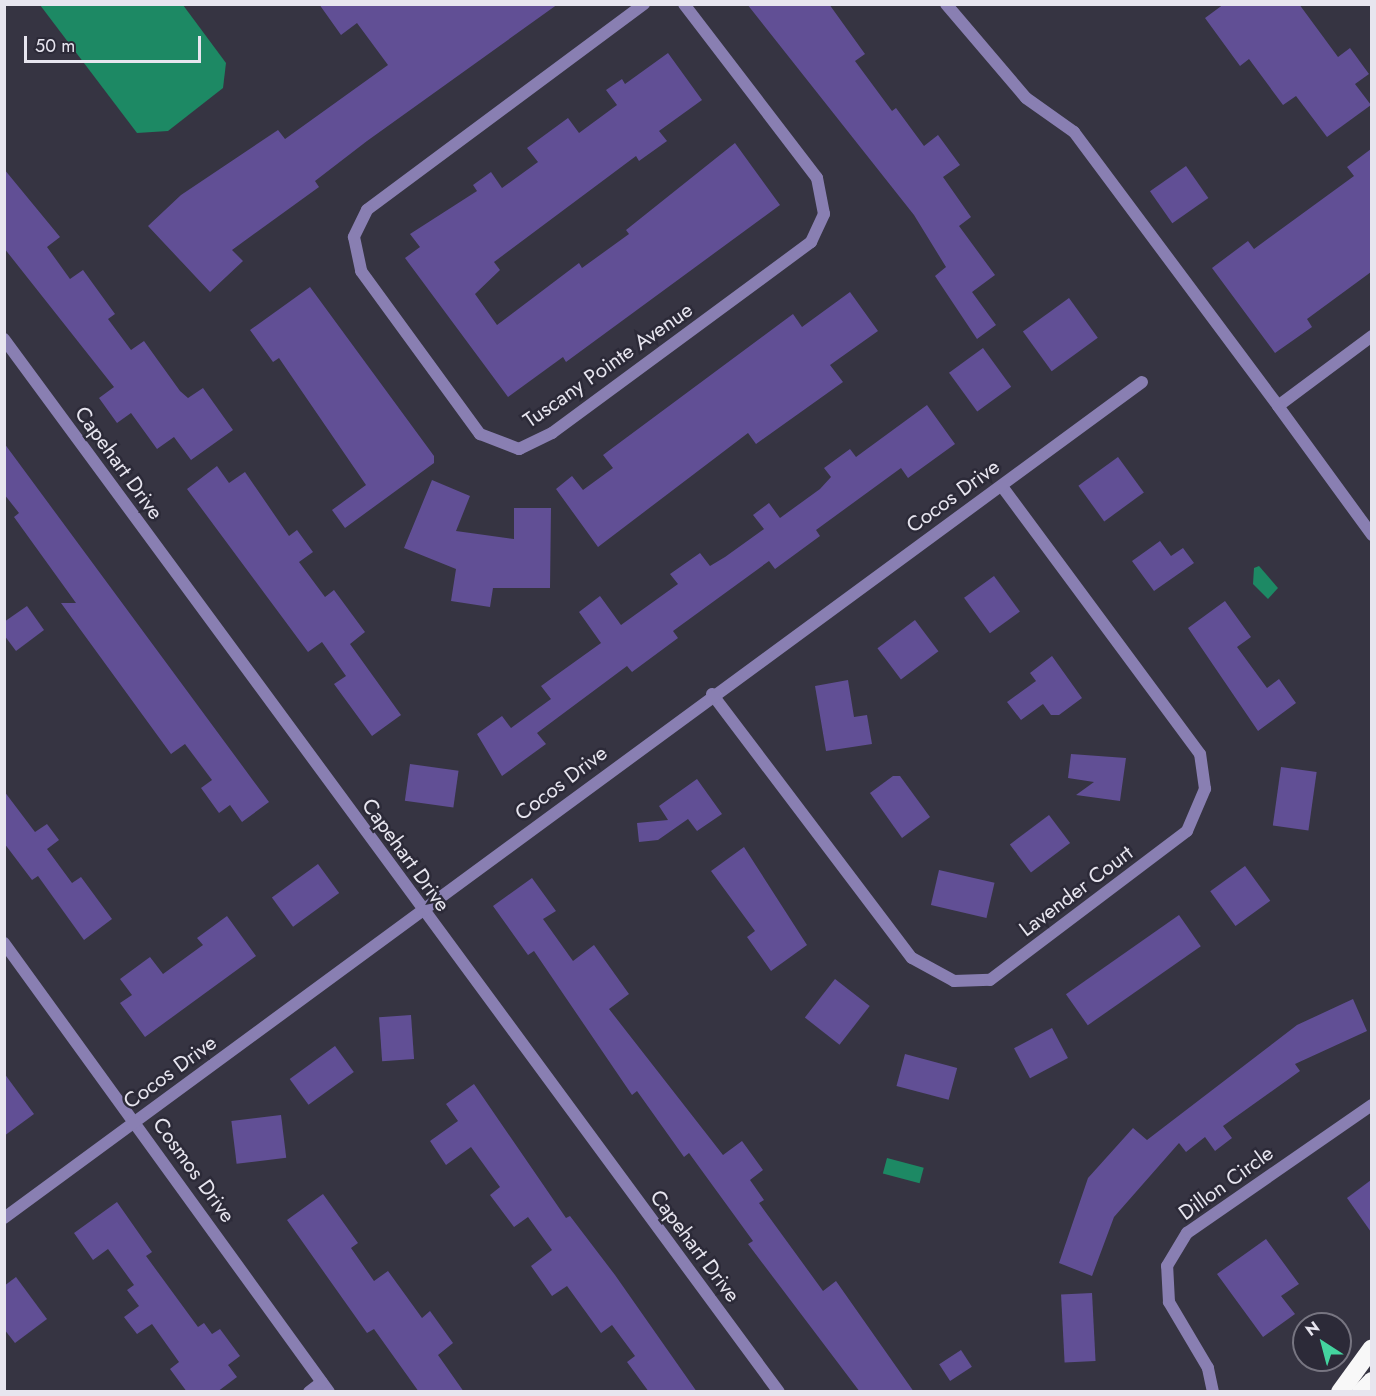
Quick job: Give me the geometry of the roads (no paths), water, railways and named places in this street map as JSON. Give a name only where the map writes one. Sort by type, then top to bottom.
[{"type":"highway","points":[[1340,1392],[1371,1348]]},
{"type":"highway","points":[[1361,1392],[1371,1381]]},
{"type":"street","name":"Tuscany Pointe Avenue","points":[[644,4],[367,210],[354,237],[361,271],[480,434],[519,449],[552,433],[811,242],[824,214],[817,178],[684,4]]},
{"type":"street","points":[[946,4],[1026,98],[1074,132],[1371,535]]},
{"type":"street","points":[[1278,406],[1371,336]]},
{"type":"street","name":"Capehart Drive","points":[[4,339],[423,912],[779,1392]]},
{"type":"street","name":"Cocos Drive","points":[[4,1218],[423,912],[712,694],[1002,486],[1142,382]]},
{"type":"street","name":"Lavender Court","points":[[712,694],[912,958],[954,981],[990,980],[1187,831],[1205,789],[1200,754],[1002,486]]},
{"type":"street","name":"Cosmos Drive","points":[[4,943],[326,1387]]},
{"type":"street","name":"Dillon Circle","points":[[1213,1392],[1208,1368],[1169,1302],[1167,1266],[1187,1233],[1371,1105]]},
{"type":"street","points":[[309,1392],[326,1387]]}]
